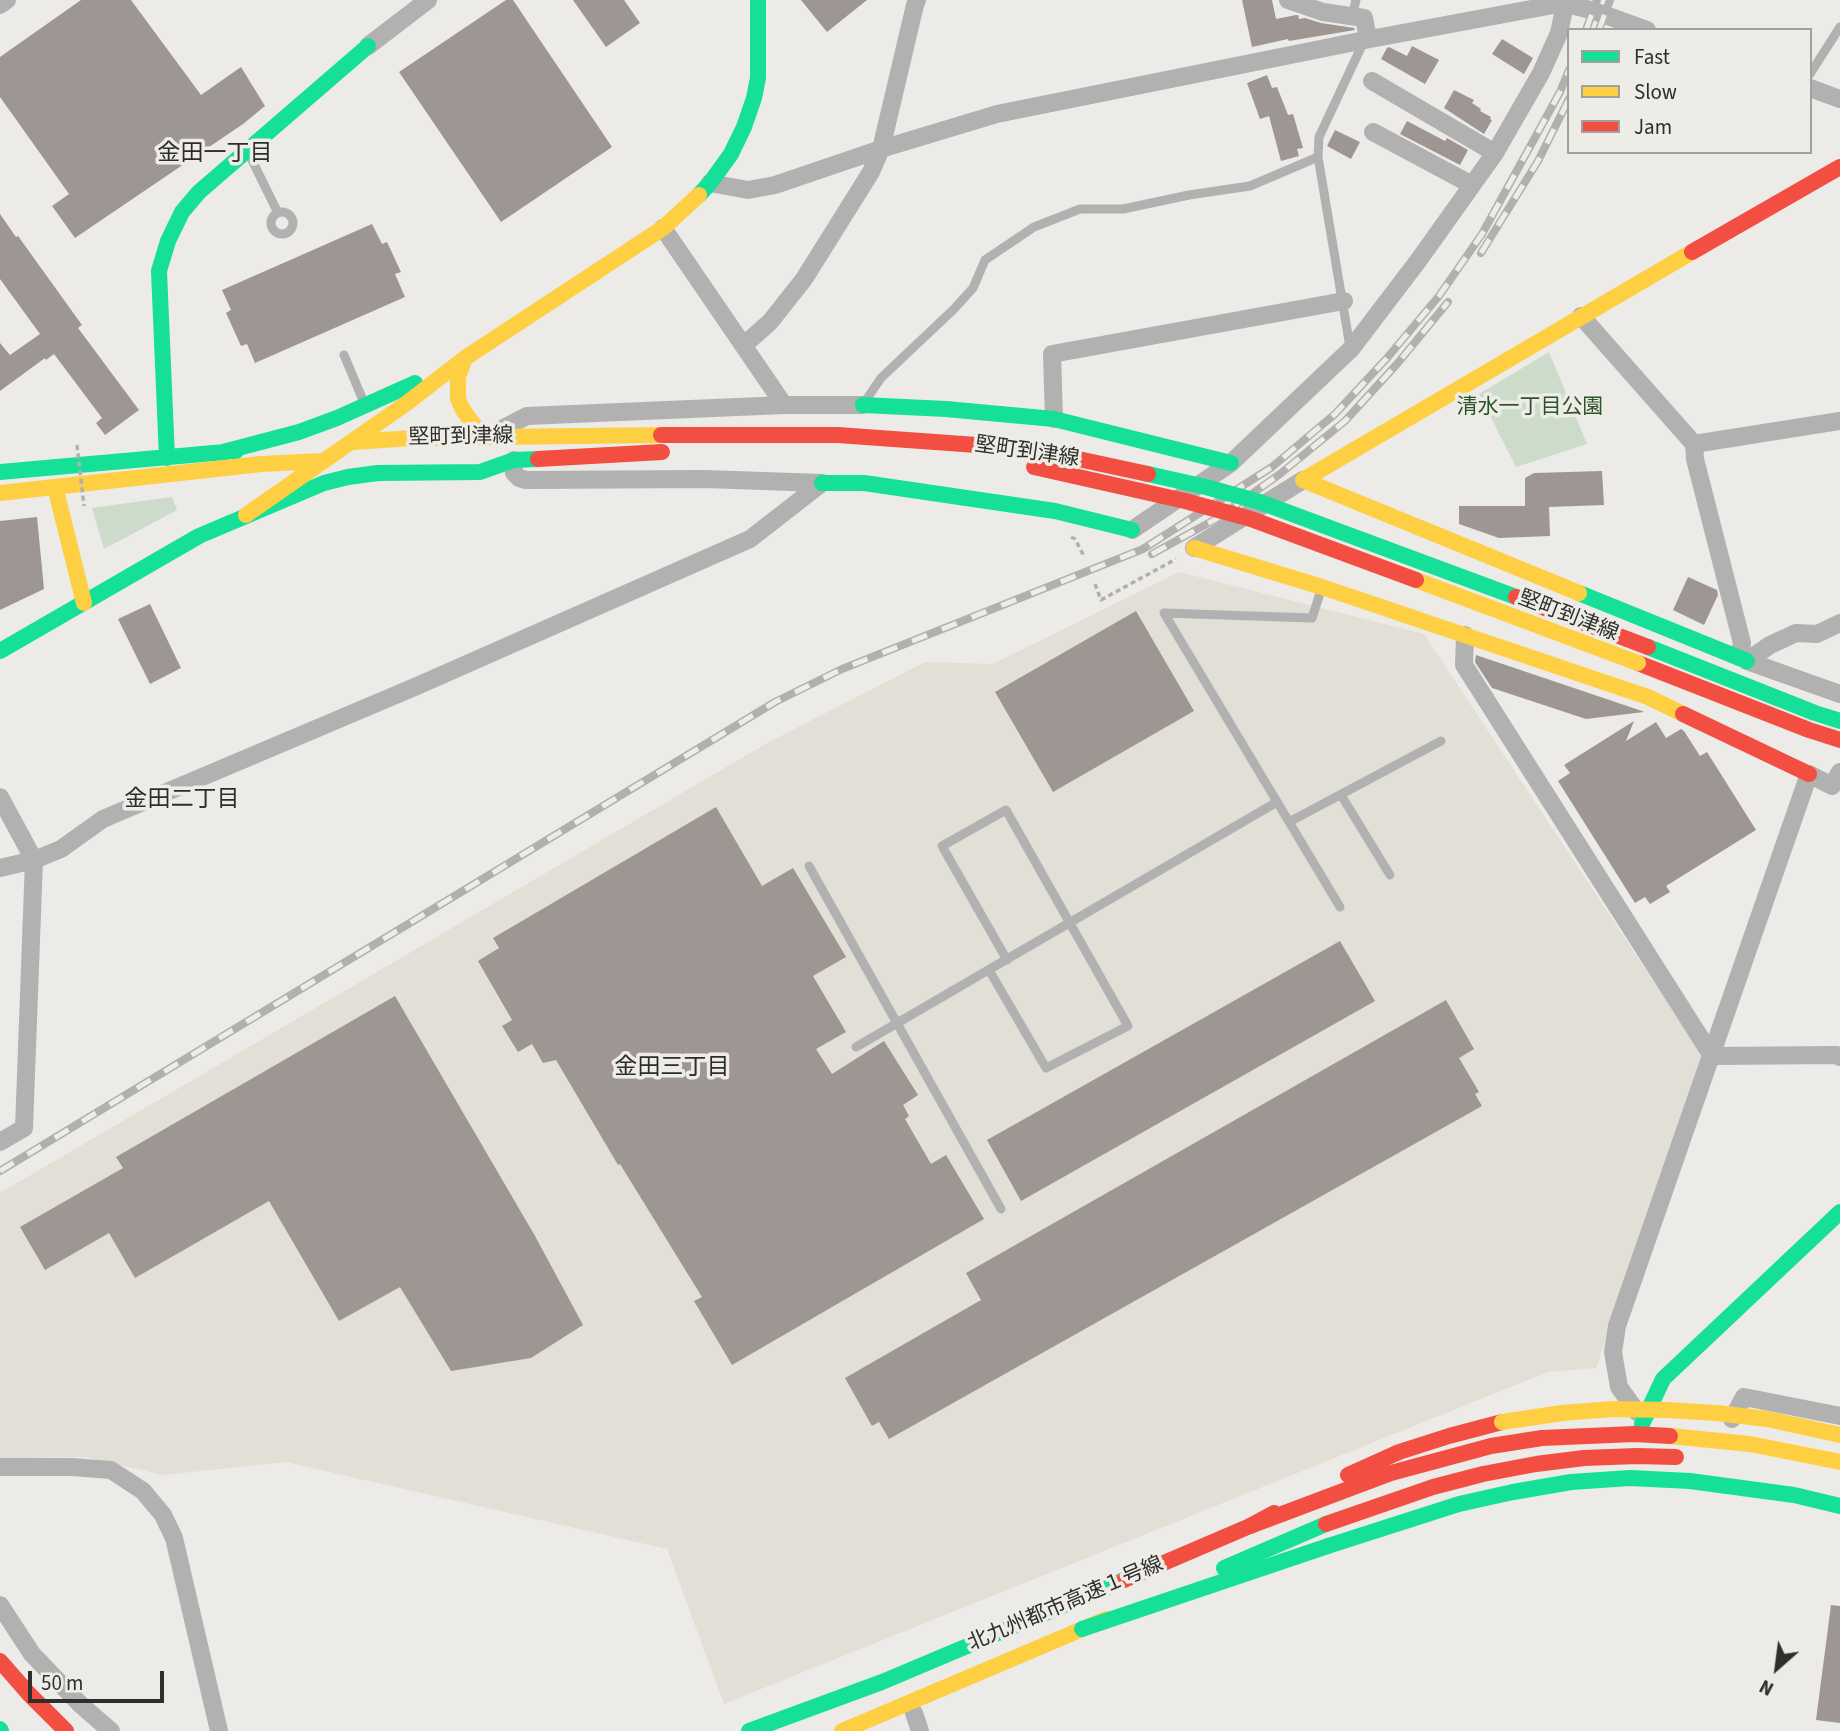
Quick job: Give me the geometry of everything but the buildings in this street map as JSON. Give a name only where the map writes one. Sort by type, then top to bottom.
[{"type":"main road","points":[[0,472],[223,452],[319,450],[351,443],[465,358],[663,228],[710,183],[731,154],[754,98],[758,78],[758,0]]},
{"type":"main road","points":[[167,458],[159,271],[168,241],[182,212],[199,192],[368,46]]},
{"type":"main road","points":[[1303,480],[1840,167]]},
{"type":"main road","points":[[223,452],[299,432],[404,389],[465,358]]},
{"type":"main road","points":[[465,358],[458,377],[458,400],[484,438]]},
{"type":"main road","points":[[245,509],[353,424],[404,389]]},
{"type":"main road","points":[[863,405],[1054,419],[1231,463]]},
{"type":"main road","points":[[353,424],[350,431],[351,443],[358,458]]},
{"type":"main road","name":"堅町到津線","points":[[263,478],[321,452],[351,443],[414,438],[838,435],[1032,449],[1206,487],[1260,502],[1840,721]]},
{"type":"main road","points":[[298,462],[319,450],[358,458],[487,456],[514,460]]},
{"type":"main road","points":[[223,452],[237,454],[263,478]]},
{"type":"main road","name":"堅町到津線","points":[[0,651],[245,509],[324,483],[378,473],[480,471],[514,460],[668,452]]},
{"type":"main road","name":"堅町到津線","points":[[1016,465],[1185,501],[1251,519],[1840,740]]},
{"type":"main road","points":[[245,509],[261,500],[263,478]]},
{"type":"main road","points":[[0,493],[55,487],[263,478]]},
{"type":"main road","points":[[1303,480],[1743,659]]},
{"type":"main road","points":[[822,483],[864,483],[1043,509],[1132,530]]},
{"type":"main road","points":[[55,487],[84,603]]},
{"type":"main road","points":[[1194,548],[1322,587],[1648,697],[1809,774]]},
{"type":"main road","points":[[1628,1464],[1643,1420],[1663,1379],[1840,1212]]},
{"type":"main road","points":[[1250,1526],[1324,1485],[1399,1452],[1502,1422],[1562,1413],[1667,1409],[1767,1419],[1840,1435]]},
{"type":"main road","points":[[780,1731],[1307,1512],[1472,1456],[1643,1420],[1692,1422],[1840,1450]]},
{"type":"main road","points":[[1250,1526],[1391,1473],[1491,1446],[1542,1438],[1634,1434],[1692,1437],[1763,1446],[1840,1462]]},
{"type":"main road","points":[[1082,1629],[1326,1524],[1433,1487],[1483,1474],[1584,1458],[1689,1457]]},
{"type":"main road","points":[[874,1724],[914,1713],[1353,1526],[1484,1484],[1570,1469],[1628,1464],[1687,1467],[1809,1486],[1840,1496]]},
{"type":"main road","points":[[1082,1629],[1459,1504],[1571,1482],[1630,1478],[1690,1481],[1794,1495],[1840,1506]]},
{"type":"main road","name":"北九州都市高速１号線","points":[[749,1731],[883,1682],[1250,1526]]},
{"type":"main road","name":"北九州都市高速１号線","points":[[842,1731],[874,1724],[1082,1629]]},
{"type":"main road","points":[[0,1661],[66,1731]]},
{"type":"main road","name":"北九州都市高速１号線","points":[[780,1731],[883,1682]]},
{"type":"main road","name":"北九州都市高速１号線","points":[[836,1731],[874,1724]]},
{"type":"street","points":[[0,5],[7,0]]},
{"type":"street","points":[[368,46],[428,0]]},
{"type":"street","points":[[744,345],[770,322],[804,279],[871,172],[881,149],[917,0]]},
{"type":"street","points":[[1288,0],[1323,12],[1354,8],[1364,18],[1367,33],[1365,40]]},
{"type":"street","points":[[710,183],[748,190],[775,185],[881,149],[998,114],[1565,2],[1641,28]]},
{"type":"street","points":[[1132,530],[1231,463],[1351,349],[1495,153],[1541,73],[1559,33],[1565,2]]},
{"type":"street","points":[[1372,81],[1495,153]]},
{"type":"street","points":[[1812,89],[1840,99]]},
{"type":"street","points":[[1373,132],[1472,185]]},
{"type":"street","points":[[663,228],[784,405]]},
{"type":"street","points":[[1054,419],[1052,354],[1344,300]]},
{"type":"street","points":[[1581,316],[1694,444],[1695,459],[1742,643],[1743,659]]},
{"type":"street","points":[[484,438],[527,416],[784,405],[863,405]]},
{"type":"street","points":[[1694,444],[1839,425]]},
{"type":"street","points":[[514,460],[514,473],[526,480],[705,479],[822,483]]},
{"type":"street","points":[[1194,548],[1303,480]]},
{"type":"street","points":[[0,868],[34,860],[61,849],[103,818],[417,686],[750,539],[822,483]]},
{"type":"street","points":[[1743,659],[1796,633],[1817,634],[1840,623]]},
{"type":"street","points":[[1465,635],[1464,665],[1712,1056]]},
{"type":"street","points":[[1743,659],[1840,694]]},
{"type":"street","points":[[1643,1420],[1619,1387],[1613,1352],[1617,1326],[1809,774],[1837,782]]},
{"type":"street","points":[[0,797],[34,860],[24,1128],[0,1142]]},
{"type":"street","points":[[1712,1056],[1839,1053]]},
{"type":"street","points":[[1727,1428],[1744,1396],[1840,1416]]},
{"type":"street","points":[[0,1467],[111,1470],[143,1490],[163,1515],[174,1538],[219,1731]]},
{"type":"street","points":[[0,1605],[32,1654],[81,1705],[111,1731]]},
{"type":"street","points":[[914,1713],[920,1731]]},
{"type":"lane","points":[[1812,71],[1840,27]]},
{"type":"lane","points":[[1351,349],[1318,157],[1319,137],[1365,40]]},
{"type":"lane","points":[[248,150],[278,213]]},
{"type":"lane","points":[[863,405],[881,378],[973,288],[985,260],[1034,228],[1080,209],[1123,209],[1188,195],[1250,186],[1318,157]]},
{"type":"lane","points":[[344,355],[365,406]]},
{"type":"lane","points":[[1322,587],[1312,618],[1164,613],[1340,907]]},
{"type":"lane","points":[[1289,822],[1441,741]]},
{"type":"lane","points":[[1340,795],[1390,875]]},
{"type":"lane","points":[[856,1047],[1277,802]]},
{"type":"lane","points":[[989,970],[1046,1068],[1128,1026],[1006,810],[942,846],[1007,960]]},
{"type":"lane","points":[[810,866],[1001,1209]]},
{"type":"path","points":[[77,444],[84,506]]},
{"type":"path","points":[[1095,584],[1101,600],[1194,548]]},
{"type":"shaded area","points":[[1179,572],[1424,634],[1702,1055],[1596,1368],[1548,1372],[724,1704],[667,1549],[286,1462],[163,1475],[86,1457],[0,1458],[0,1193],[769,742],[925,662],[993,664]]},
{"type":"green space","name":"清水一丁目公園","points":[[1549,352],[1587,444],[1516,467],[1479,394]]},
{"type":"green space","points":[[172,497],[177,510],[104,549],[92,508]]},
{"type":"railway","points":[[1587,28],[1597,0]]},
{"type":"railway","points":[[1600,28],[1610,0]]},
{"type":"railway","points":[[0,1171],[775,702],[842,669],[1143,549],[1272,467],[1335,414],[1439,296],[1482,234],[1567,75]]},
{"type":"railway","points":[[1481,253],[1538,161],[1567,103]]},
{"type":"railway","points":[[1152,554],[1216,519],[1280,474],[1345,421],[1448,302]]},
{"type":"traffic: fast","points":[[699,195],[731,154],[754,98],[758,78],[758,0]]},
{"type":"traffic: fast","points":[[167,458],[159,271],[168,241],[182,212],[199,192],[368,46]]},
{"type":"traffic: fast","points":[[223,452],[299,432],[415,383]]},
{"type":"traffic: fast","points":[[863,405],[1054,419],[1231,463]]},
{"type":"traffic: fast","points":[[0,472],[236,451]]},
{"type":"traffic: fast","points":[[0,651],[199,536],[324,483],[378,473],[480,472],[514,460],[538,459]]},
{"type":"traffic: fast","points":[[1148,474],[1260,502],[1516,597]]},
{"type":"traffic: fast","points":[[822,483],[864,483],[1055,511],[1132,530]]},
{"type":"traffic: fast","points":[[1579,593],[1747,661]]},
{"type":"traffic: fast","points":[[1648,647],[1840,721]]},
{"type":"traffic: fast","points":[[1642,1424],[1663,1379],[1840,1212]]},
{"type":"traffic: fast","points":[[1328,1546],[1459,1504],[1571,1482],[1630,1478],[1690,1481],[1794,1495],[1840,1506]]},
{"type":"traffic: fast","points":[[1224,1568],[1326,1524]]},
{"type":"traffic: fast","points":[[1082,1629],[1328,1546]]},
{"type":"traffic: fast","points":[[749,1731],[882,1682],[1124,1580]]},
{"type":"traffic: slow","points":[[246,515],[407,403],[465,358],[663,228],[699,195]]},
{"type":"traffic: slow","points":[[1303,480],[1692,252]]},
{"type":"traffic: slow","points":[[465,358],[458,377],[458,399],[484,438]]},
{"type":"traffic: slow","points":[[353,442],[413,438],[661,435]]},
{"type":"traffic: slow","points":[[0,493],[261,464],[323,461]]},
{"type":"traffic: slow","points":[[1303,480],[1579,593]]},
{"type":"traffic: slow","points":[[55,487],[84,603]]},
{"type":"traffic: slow","points":[[1194,548],[1322,587],[1648,697],[1683,714]]},
{"type":"traffic: slow","points":[[1416,580],[1638,663]]},
{"type":"traffic: slow","points":[[1502,1422],[1613,1409],[1667,1410],[1767,1419],[1840,1435]]},
{"type":"traffic: slow","points":[[1670,1436],[1750,1444],[1840,1462]]},
{"type":"traffic: slow","points":[[842,1731],[1106,1619]]},
{"type":"traffic: jam","points":[[1692,252],[1840,167]]},
{"type":"traffic: jam","points":[[661,435],[838,435],[1032,449],[1148,474]]},
{"type":"traffic: jam","points":[[538,459],[662,452]]},
{"type":"traffic: jam","points":[[1034,467],[1185,501],[1251,519],[1416,580]]},
{"type":"traffic: jam","points":[[1516,597],[1648,647]]},
{"type":"traffic: jam","points":[[1638,663],[1840,740]]},
{"type":"traffic: jam","points":[[1683,714],[1809,774]]},
{"type":"traffic: jam","points":[[1348,1475],[1399,1452],[1502,1422]]},
{"type":"traffic: jam","points":[[1250,1526],[1391,1473],[1491,1446],[1542,1438],[1634,1434],[1670,1436]]},
{"type":"traffic: jam","points":[[1326,1524],[1433,1487],[1483,1474],[1584,1458],[1676,1457]]},
{"type":"traffic: jam","points":[[1124,1580],[1274,1513]]},
{"type":"traffic: jam","points":[[0,1661],[66,1731]]},
{"type":"district","name":"金田一丁目","points":[[215,155]]},
{"type":"district","name":"金田二丁目","points":[[182,801]]},
{"type":"district","name":"金田三丁目","points":[[672,1069]]}]
